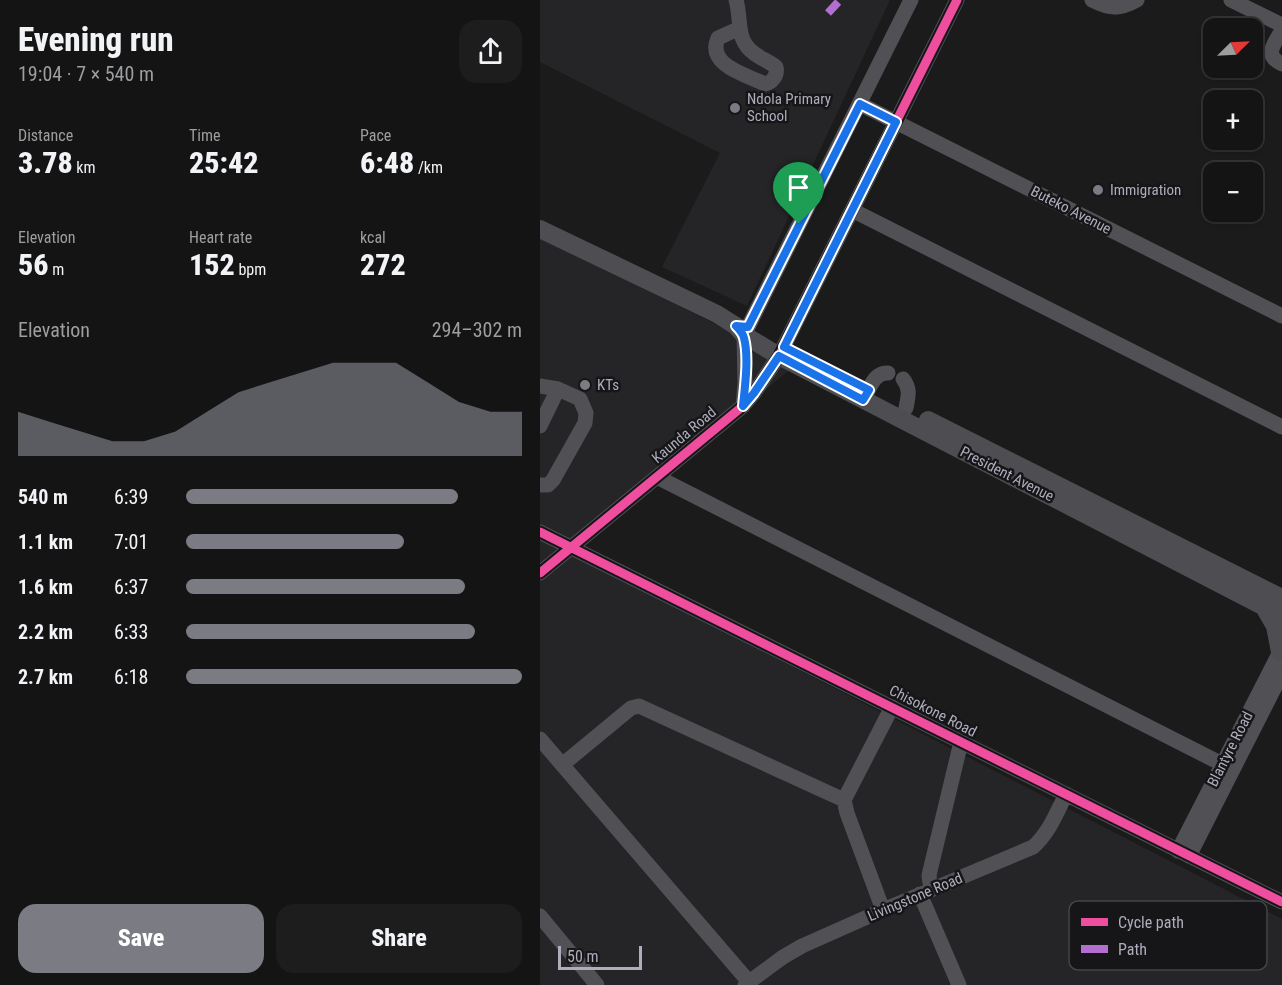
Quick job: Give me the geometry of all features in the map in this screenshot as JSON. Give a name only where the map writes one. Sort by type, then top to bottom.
[{"type":"main road","name":"President Avenue","points":[[540,229],[717,314],[781,352],[1276,598]]},
{"type":"main road","name":"President Avenue","points":[[866,395],[906,408],[1276,598],[1282,616]]},
{"type":"main road","points":[[1276,598],[1275,626],[1281,650]]},
{"type":"street","points":[[736,0],[740,28]]},
{"type":"street","points":[[743,406],[745,382],[743,329],[860,104],[911,0]]},
{"type":"street","name":"Kaunda Road","points":[[540,573],[743,406],[754,393],[781,352],[957,0]]},
{"type":"street","points":[[1092,0],[1107,7],[1119,8],[1137,0]]},
{"type":"street","points":[[1231,0],[1282,25]]},
{"type":"street","points":[[1282,30],[1270,53],[1274,61],[1282,64]]},
{"type":"street","name":"Buteko Avenue","points":[[860,104],[1282,316]]},
{"type":"street","points":[[852,210],[1282,427]]},
{"type":"street","points":[[866,395],[876,376],[888,373]]},
{"type":"street","points":[[903,379],[908,385],[909,392],[906,408]]},
{"type":"street","points":[[540,386],[558,389],[579,399],[586,413],[585,423],[553,480],[548,485],[540,485]]},
{"type":"street","points":[[540,426],[558,389]]},
{"type":"street","points":[[657,477],[1222,764]]},
{"type":"street","name":"Chisokone Road","points":[[540,532],[1282,902]]},
{"type":"street","name":"Blantyre Road","points":[[1183,853],[1222,764],[1281,650]]},
{"type":"street","name":"Blantyre Road","points":[[1183,853],[1282,673]]},
{"type":"street","points":[[562,765],[631,708],[639,706],[844,800]]},
{"type":"street","points":[[883,910],[844,800],[892,706]]},
{"type":"street","points":[[540,739],[747,984]]},
{"type":"street","points":[[959,985],[926,892],[962,742]]},
{"type":"street","name":"Livingstone Road","points":[[747,984],[792,951],[1033,847],[1045,833],[1066,794]]},
{"type":"street","points":[[540,916],[597,985]]},
{"type":"shaded area","name":"Ndola Primary School","points":[[540,0],[890,0],[747,306],[662,267],[720,153],[540,62]]},
{"type":"shaded area","points":[[540,237],[796,364],[574,554],[1247,901],[1069,901],[1069,970],[1267,970],[1267,911],[1282,919],[1282,985],[540,985]]},
{"type":"marked path","points":[[828,13],[840,0]]},
{"type":"cycle path","points":[[540,573],[743,406],[754,393],[779,356],[957,0]]},
{"type":"cycle path","points":[[540,532],[1282,902]]},
{"type":"place","name":"Ndola Primary School","points":[[735,108]]},
{"type":"place","name":"Immigration","points":[[1098,190]]},
{"type":"place","name":"KTs","points":[[585,385]]},
{"type":"route","points":[[860,104],[896,122],[784,347],[869,390],[863,400],[779,356],[743,406],[744,335],[736,326],[748,327],[799,224],[860,104]]}]
